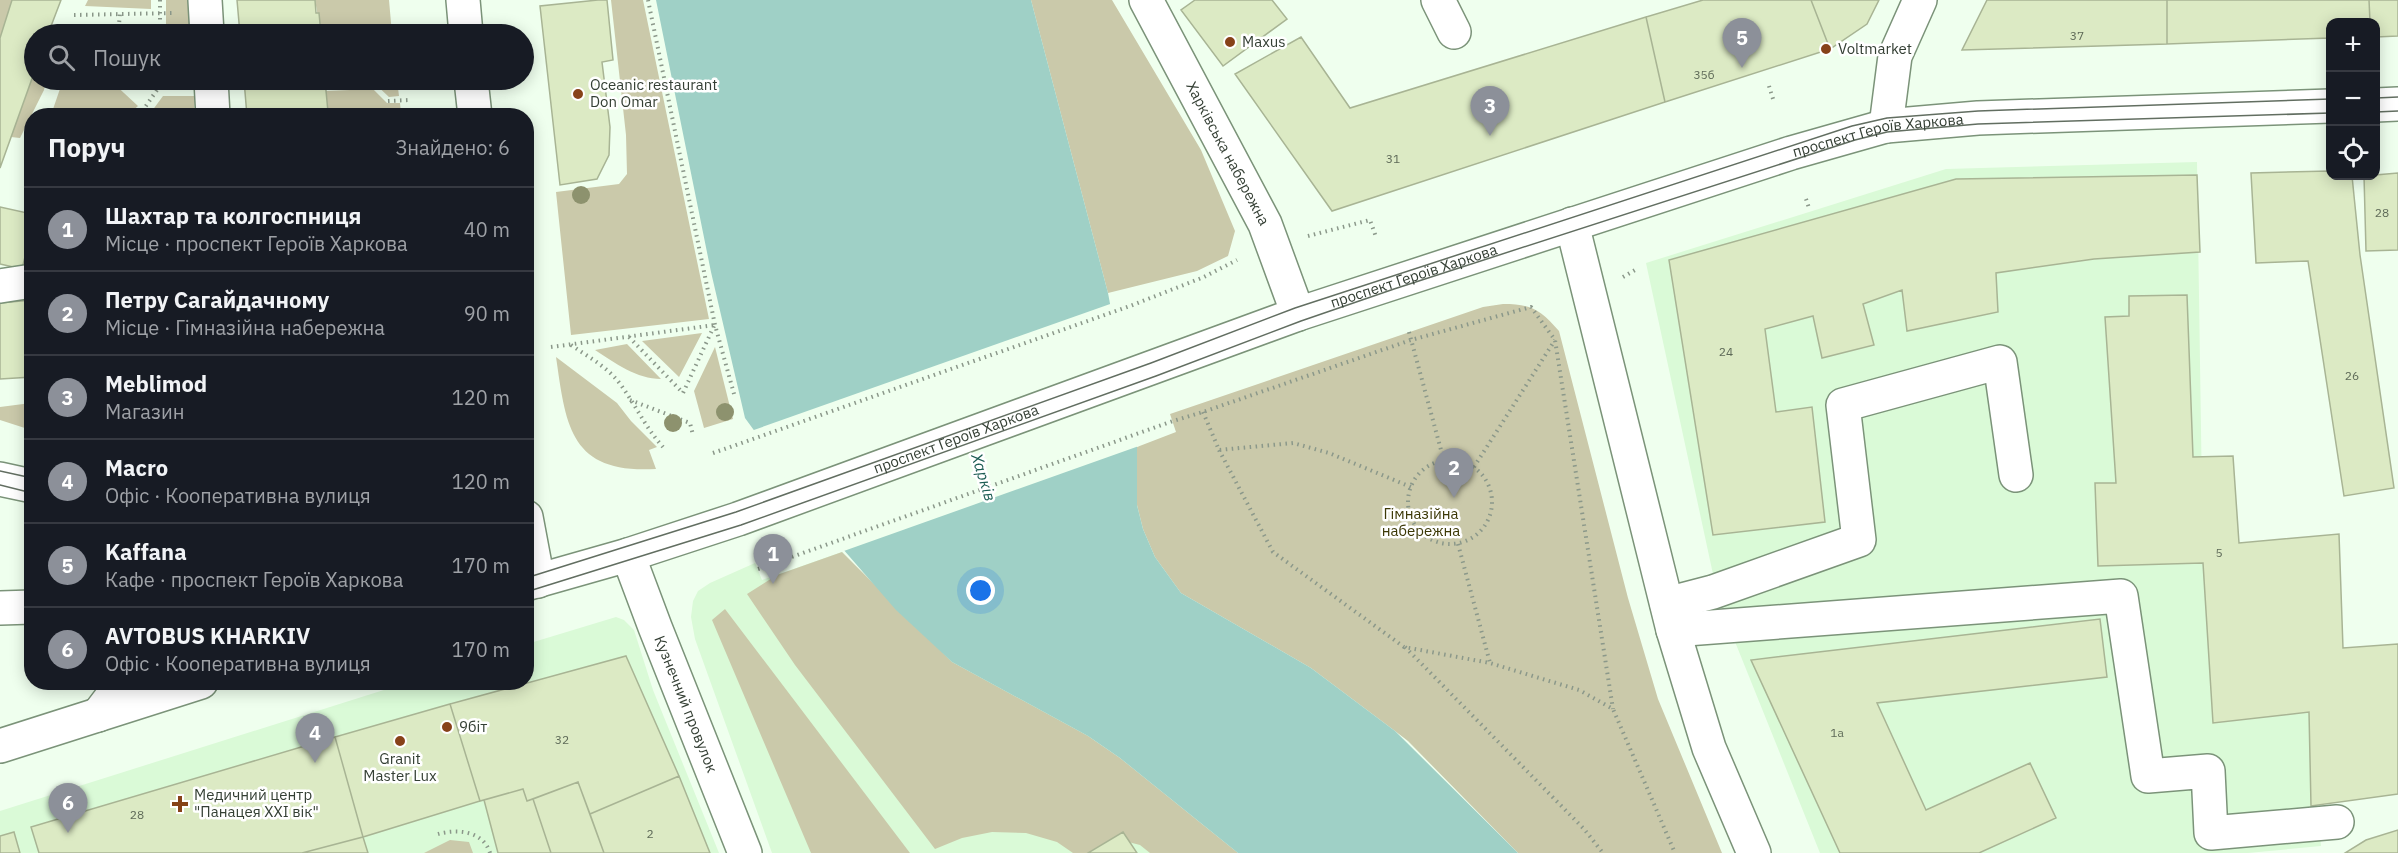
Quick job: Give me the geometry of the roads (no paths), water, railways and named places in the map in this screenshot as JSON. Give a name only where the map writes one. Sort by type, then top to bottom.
[{"type":"main road","points":[[463,0],[465,24]]},
{"type":"main road","name":"Харківська набережна","points":[[1146,0],[1265,224],[1298,314]]},
{"type":"main road","points":[[1438,0],[1454,32]]},
{"type":"main road","points":[[1886,126],[1895,56],[1920,0]]},
{"type":"main road","points":[[212,90],[213,108]]},
{"type":"main road","points":[[472,90],[474,108]]},
{"type":"main road","points":[[2380,105],[2398,104]]},
{"type":"main road","name":"проспект Героїв Харкова","points":[[534,582],[738,519],[1298,314],[1791,153],[1886,126],[1978,118],[2326,106]]},
{"type":"main road","points":[[1572,224],[1670,617],[1709,748],[1754,853]]},
{"type":"main road","points":[[0,286],[24,282]]},
{"type":"main road","points":[[1670,617],[1713,592],[1859,540],[1843,405],[2000,362],[2016,475]]},
{"type":"main road","points":[[0,479],[24,484]]},
{"type":"main road","name":"Кузнечний провулок","points":[[628,555],[658,637],[745,853]]},
{"type":"main road","points":[[1670,617],[2121,596],[2148,776],[2208,771],[2211,833],[2337,822]]},
{"type":"main road","points":[[0,608],[24,607]]},
{"type":"main road","points":[[99,716],[117,690]]},
{"type":"main road","points":[[99,716],[135,690]]},
{"type":"main road","points":[[0,746],[177,690]]},
{"type":"water","name":"Харків","points":[[656,0],[1031,0],[1108,293],[1137,447],[1137,505],[1143,529],[1155,557],[1181,593],[1311,668],[1395,731],[1518,853],[1238,853],[1120,758],[1088,736],[952,662],[896,610],[829,533],[745,418],[711,272]]},
{"type":"tram line","points":[[2380,98],[2398,97]]},
{"type":"tram line","points":[[534,575],[736,512],[1151,363],[1295,308],[1852,126],[1887,118],[1978,111],[2326,99]]},
{"type":"tram line","points":[[2380,112],[2398,111]]},
{"type":"tram line","points":[[534,590],[741,525],[1394,289],[1855,140],[1887,132],[1978,124],[2326,113]]},
{"type":"tram line","points":[[0,471],[24,476]]},
{"type":"tram line","points":[[0,485],[24,491]]},
{"type":"place","name":"Maxus","points":[[1230,42]]},
{"type":"place","name":"Voltmarket","points":[[1826,49]]},
{"type":"place","name":"Kaffana","points":[[1742,68]]},
{"type":"place","name":"Oceanic restaurant Don Omar","points":[[578,94]]},
{"type":"place","name":"Meblimod","points":[[1490,136]]},
{"type":"place","name":"Петру Сагайдачному","points":[[1454,498]]},
{"type":"place","name":"Шахтар та колгоспниця","points":[[773,584]]},
{"type":"place","name":"9біт","points":[[447,727]]},
{"type":"place","name":"Granit Master Lux","points":[[400,741]]},
{"type":"place","name":"Macro","points":[[315,763]]},
{"type":"place","name":"Медичний центр \"Панацея XXI вік\"","points":[[180,804]]},
{"type":"place","name":"AVTOBUS KHARKІV","points":[[68,833]]},
{"type":"park label","name":"Гімназійна набережна","points":[[1421,522]]}]
